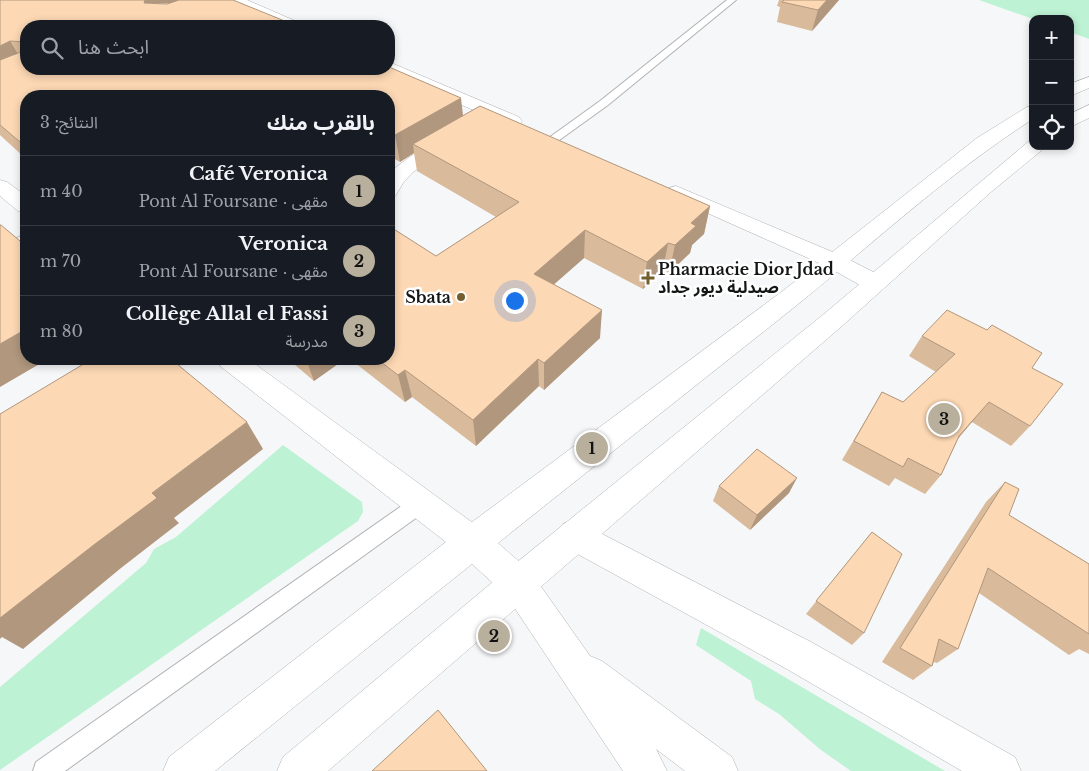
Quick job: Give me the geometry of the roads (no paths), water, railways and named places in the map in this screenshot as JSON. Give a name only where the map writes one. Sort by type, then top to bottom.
[{"type":"main road","points":[[219,7],[236,0],[281,20]]},
{"type":"main road","points":[[395,70],[572,147]]},
{"type":"main road","points":[[1074,89],[1089,82]]},
{"type":"main road","points":[[1074,119],[1089,110]]},
{"type":"main road","points":[[395,179],[409,166],[498,114]]},
{"type":"main road","points":[[183,771],[472,542],[793,296],[984,142],[1029,114]]},
{"type":"main road","points":[[297,771],[575,535],[833,320],[1030,150]]},
{"type":"main road","points":[[654,183],[834,262],[875,283]]},
{"type":"main road","points":[[0,186],[20,199]]},
{"type":"main road","points":[[0,254],[20,244]]},
{"type":"main road","points":[[237,365],[472,542],[518,583],[647,771]]},
{"type":"main road","points":[[575,535],[798,655],[1001,771]]},
{"type":"main road","points":[[572,661],[718,771]]},
{"type":"lane","points":[[540,133],[604,102],[732,0]]},
{"type":"lane","points":[[45,771],[420,504]]},
{"type":"place","name":"Pharmacie Dior Jdad صيدلية ديور جداد","points":[[648,278]]},
{"type":"place","name":"Sbata","points":[[461,297]]},
{"type":"place","name":"Collège Allal el Fassi","points":[[944,419]]},
{"type":"place","name":"Café Veronica","points":[[592,448]]},
{"type":"place","name":"Veronica","points":[[494,636]]}]
